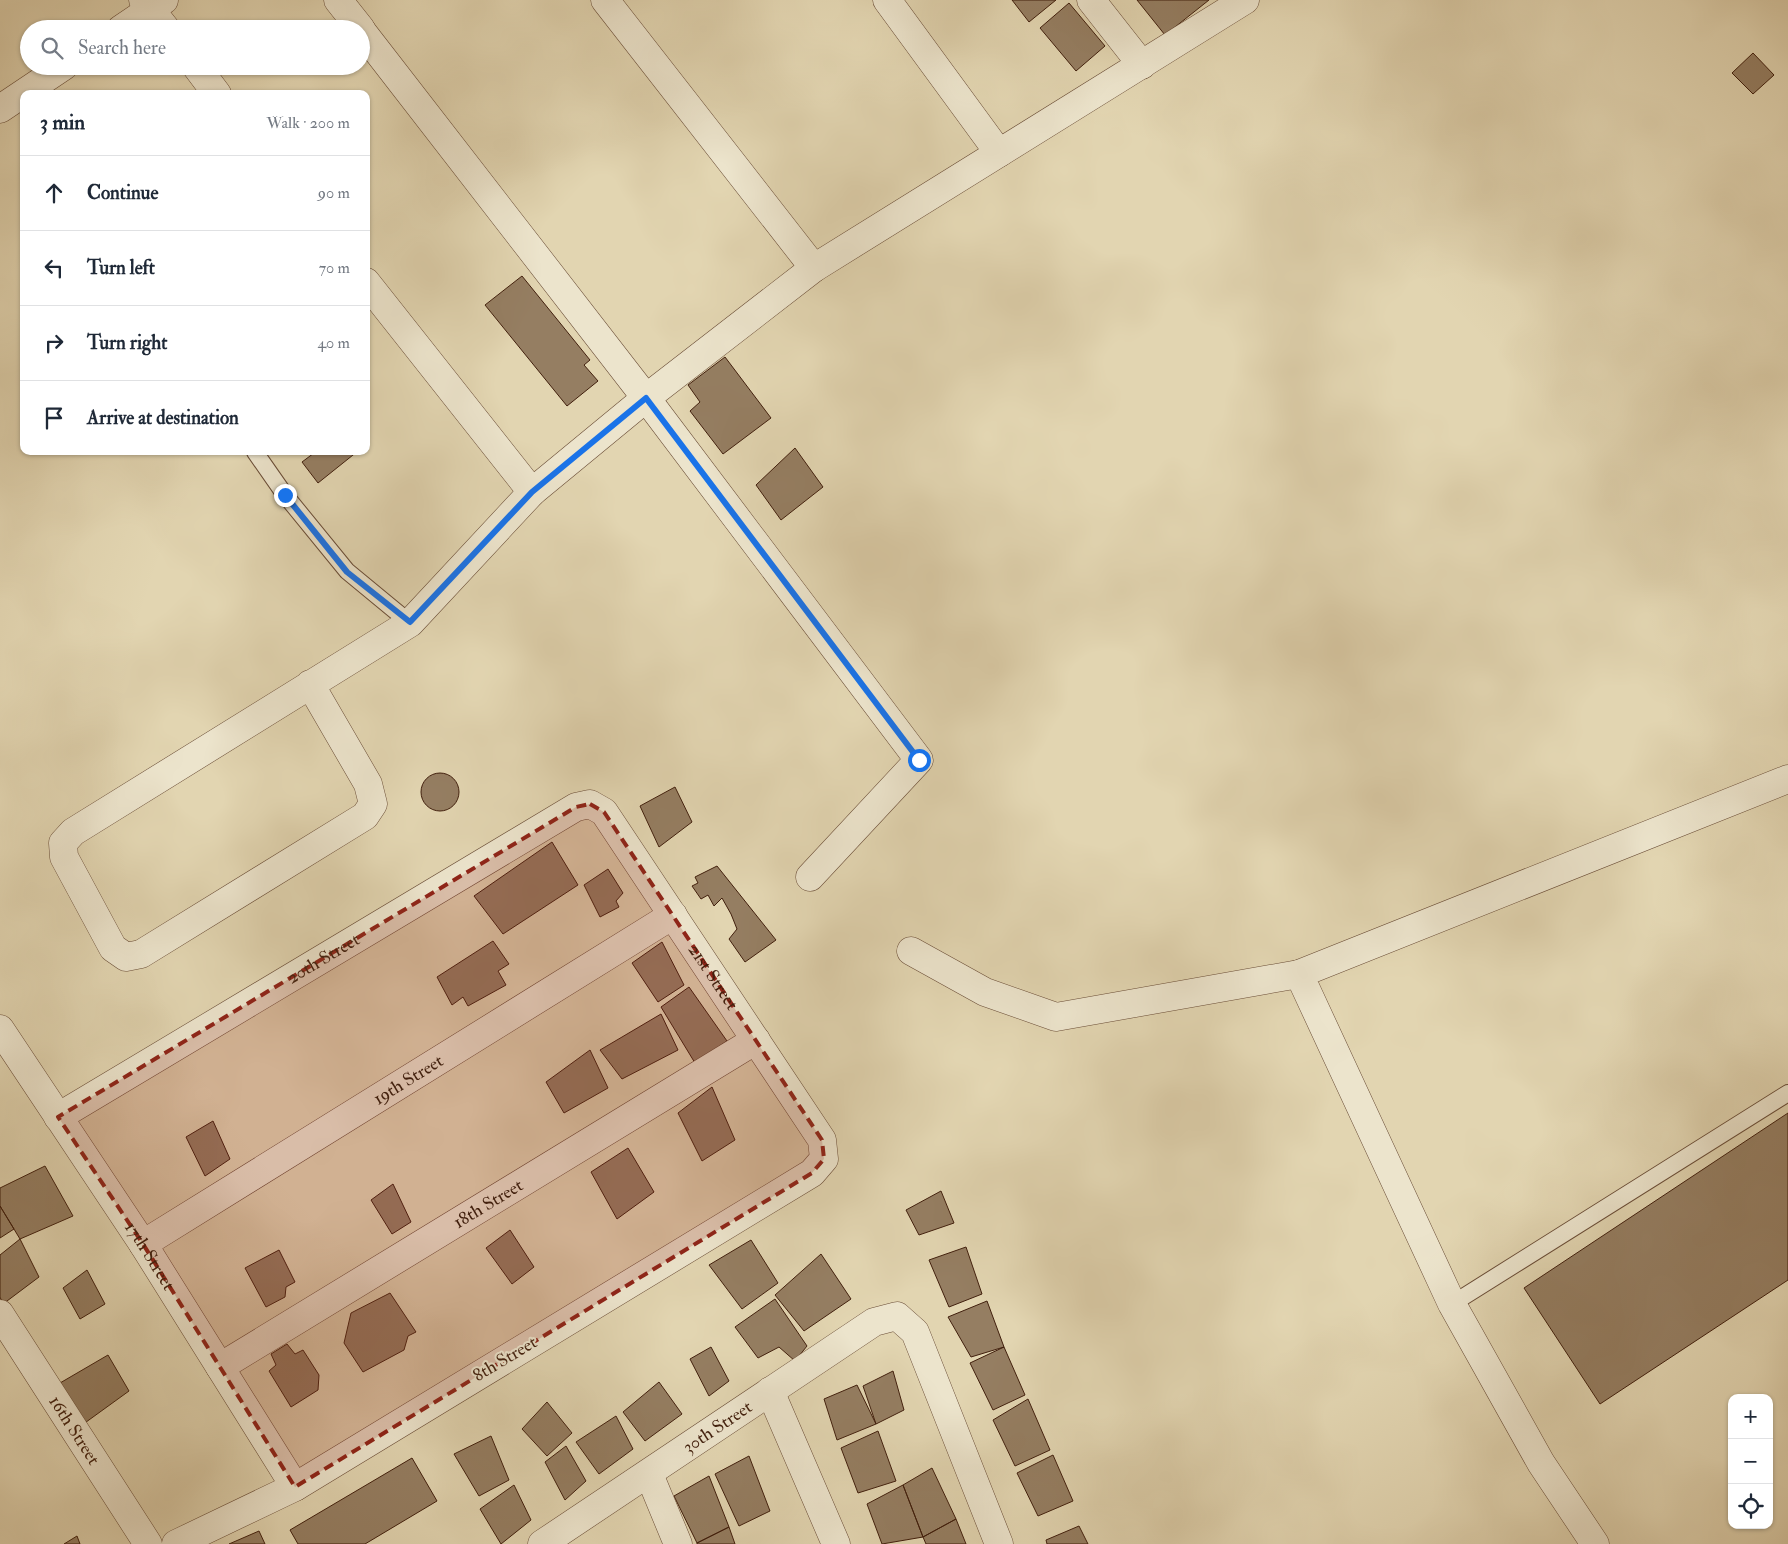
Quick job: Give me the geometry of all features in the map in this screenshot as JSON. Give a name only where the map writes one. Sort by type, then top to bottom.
[{"type":"street","points":[[338,0],[354,20]]},
{"type":"street","points":[[605,0],[814,268]]},
{"type":"street","points":[[886,0],[999,153]]},
{"type":"street","points":[[1091,0],[1142,65]]},
{"type":"street","points":[[310,684],[368,784],[373,804],[366,816],[141,954],[126,957],[113,948],[64,857],[63,843],[73,832],[310,684],[410,622],[532,492],[646,398],[814,268],[1245,0]]},
{"type":"street","points":[[137,20],[156,9]]},
{"type":"street","points":[[370,41],[646,398],[919,760],[810,877]]},
{"type":"street","points":[[28,90],[51,75]]},
{"type":"street","points":[[203,75],[214,90]]},
{"type":"street","points":[[0,109],[20,96]]},
{"type":"street","points":[[370,287],[532,492]]},
{"type":"street","points":[[911,951],[985,992],[1056,1016],[1299,974],[1788,779]]},
{"type":"street","name":"21st Street","points":[[590,804],[604,812],[822,1140],[824,1159]]},
{"type":"street","name":"20th Street","points":[[58,1117],[576,807],[590,804]]},
{"type":"street","name":"19th Street","points":[[143,1244],[673,915]]},
{"type":"street","points":[[1299,974],[1452,1304],[1541,1463],[1595,1544]]},
{"type":"street","name":"17th Street","points":[[0,1028],[143,1244],[295,1487]]},
{"type":"street","name":"18th Street","points":[[220,1367],[756,1040]]},
{"type":"street","name":"8th Street","points":[[176,1544],[295,1487],[812,1173],[824,1159]]},
{"type":"street","name":"16th Street","points":[[0,1314],[148,1544]]},
{"type":"street","name":"30th Street","points":[[542,1544],[874,1322],[897,1316],[915,1332],[999,1544]]},
{"type":"street","points":[[770,1391],[836,1544]]},
{"type":"street","points":[[649,1474],[678,1544]]},
{"type":"lane","points":[[257,455],[285,495],[347,572],[410,622]]},
{"type":"lane","points":[[1452,1304],[1788,1093]]},
{"type":"highlighted area","points":[[590,804],[604,812],[822,1140],[824,1159],[812,1173],[295,1487],[143,1244],[58,1117],[576,807]]},
{"type":"building","points":[[1012,0],[1056,0],[1029,22]]},
{"type":"building","points":[[1137,0],[1209,0],[1165,35]]},
{"type":"building","points":[[1069,3],[1105,46],[1076,71],[1040,28]]},
{"type":"building","points":[[1753,53],[1774,75],[1753,94],[1732,73]]},
{"type":"building","points":[[522,276],[590,360],[584,365],[598,381],[567,406],[485,305]]},
{"type":"building","points":[[725,357],[771,418],[723,454],[690,411],[700,402],[688,385]]},
{"type":"building","points":[[795,448],[823,487],[781,520],[756,485]]},
{"type":"building","points":[[311,455],[353,455],[318,483],[302,462]]},
{"type":"building","points":[[440,773],[454,778],[459,792],[454,806],[440,811],[426,806],[421,792],[426,778]]},
{"type":"building","points":[[675,787],[692,822],[659,847],[640,806]]},
{"type":"building","points":[[552,842],[578,885],[503,934],[474,896]]},
{"type":"building","points":[[717,866],[776,940],[745,962],[729,939],[737,929],[722,898],[714,906],[708,895],[701,899],[692,886],[698,883],[695,877]]},
{"type":"building","points":[[608,869],[623,893],[616,901],[619,907],[600,917],[584,885]]},
{"type":"building","points":[[493,941],[509,964],[498,971],[506,985],[468,1006],[463,997],[452,1005],[437,977]]},
{"type":"building","points":[[662,942],[684,985],[658,1002],[632,963]]},
{"type":"building","points":[[689,987],[727,1041],[695,1063],[661,1007]]},
{"type":"building","points":[[661,1014],[678,1050],[622,1079],[600,1050]]},
{"type":"building","points":[[590,1050],[608,1088],[564,1113],[546,1082]]},
{"type":"building","points":[[712,1087],[735,1140],[702,1161],[678,1113]]},
{"type":"building","points":[[1788,1113],[1788,1280],[1600,1404],[1524,1288]]},
{"type":"building","points":[[213,1121],[230,1159],[205,1176],[186,1137]]},
{"type":"building","points":[[628,1148],[654,1192],[617,1219],[591,1172]]},
{"type":"building","points":[[45,1166],[73,1216],[20,1239],[0,1206],[0,1188]]},
{"type":"building","points":[[393,1184],[411,1222],[392,1234],[371,1200]]},
{"type":"building","points":[[941,1191],[954,1223],[919,1235],[906,1210]]},
{"type":"building","points":[[0,1206],[14,1229],[0,1238]]},
{"type":"building","points":[[510,1230],[534,1267],[512,1284],[486,1248]]},
{"type":"building","points":[[20,1239],[39,1277],[3,1304],[0,1297],[0,1255]]},
{"type":"building","points":[[751,1240],[778,1283],[742,1309],[709,1265]]},
{"type":"building","points":[[966,1247],[982,1294],[949,1307],[929,1260]]},
{"type":"building","points":[[279,1250],[295,1282],[286,1287],[285,1297],[266,1307],[245,1268]]},
{"type":"building","points":[[821,1254],[851,1299],[804,1331],[775,1295]]},
{"type":"building","points":[[87,1270],[105,1304],[80,1319],[63,1288]]},
{"type":"building","points":[[390,1293],[416,1332],[408,1336],[404,1350],[363,1372],[344,1343],[351,1313]]},
{"type":"building","points":[[775,1299],[807,1346],[795,1361],[779,1347],[758,1358],[735,1327]]},
{"type":"building","points":[[987,1301],[1004,1347],[971,1357],[948,1317]]},
{"type":"building","points":[[287,1344],[295,1354],[303,1350],[319,1375],[318,1390],[291,1407],[269,1371],[276,1365],[271,1354]]},
{"type":"building","points":[[711,1347],[729,1381],[709,1396],[690,1359]]},
{"type":"building","points":[[1004,1347],[1025,1395],[993,1410],[970,1363]]},
{"type":"building","points":[[108,1355],[129,1391],[82,1425],[60,1383]]},
{"type":"building","points":[[893,1371],[904,1410],[876,1424],[863,1386]]},
{"type":"building","points":[[659,1382],[682,1414],[645,1441],[623,1412]]},
{"type":"building","points":[[857,1385],[876,1424],[837,1440],[824,1399]]},
{"type":"building","points":[[1028,1399],[1050,1450],[1015,1466],[993,1420]]},
{"type":"building","points":[[547,1402],[572,1433],[547,1456],[522,1429]]},
{"type":"building","points":[[616,1416],[633,1449],[599,1474],[576,1442]]},
{"type":"building","points":[[878,1431],[896,1481],[858,1493],[841,1448]]},
{"type":"building","points":[[491,1436],[509,1480],[479,1496],[454,1454]]},
{"type":"building","points":[[566,1446],[586,1481],[565,1500],[545,1462]]},
{"type":"building","points":[[1053,1455],[1073,1501],[1038,1516],[1017,1473]]},
{"type":"building","points":[[749,1456],[770,1511],[739,1526],[715,1474]]},
{"type":"building","points":[[412,1458],[437,1501],[365,1544],[298,1544],[290,1530]]},
{"type":"building","points":[[932,1468],[956,1519],[923,1537],[903,1485]]},
{"type":"building","points":[[709,1476],[729,1527],[697,1543],[674,1496]]},
{"type":"building","points":[[514,1485],[531,1520],[501,1544],[480,1509]]},
{"type":"building","points":[[903,1485],[923,1537],[882,1544],[867,1504]]},
{"type":"building","points":[[956,1519],[966,1544],[926,1544],[923,1537]]},
{"type":"building","points":[[1079,1526],[1088,1544],[1047,1544],[1046,1540]]},
{"type":"building","points":[[729,1527],[735,1544],[697,1544],[697,1543]]},
{"type":"building","points":[[259,1531],[265,1544],[229,1544]]},
{"type":"building","points":[[77,1536],[80,1544],[64,1544]]},
{"type":"route","points":[[285,495],[347,572],[410,622],[532,492],[646,398],[919,760]]}]
